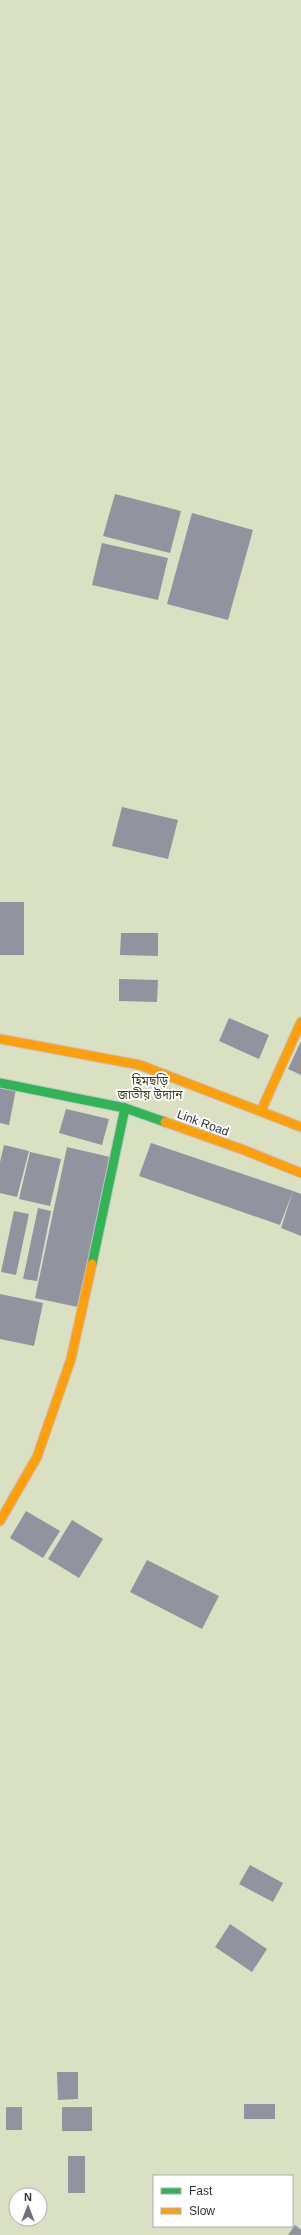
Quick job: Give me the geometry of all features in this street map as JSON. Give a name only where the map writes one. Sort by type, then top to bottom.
[{"type":"main road","points":[[261,1111],[301,1022]]},
{"type":"main road","points":[[0,1038],[140,1065],[301,1127]]},
{"type":"main road","name":"Link Road","points":[[0,1083],[125,1108],[244,1150],[301,1173]]},
{"type":"main road","points":[[0,1521],[37,1457],[71,1359],[125,1108]]},
{"type":"green space","name":"হিমছড়ি জাতীয় উদ্যান","points":[[0,0],[301,0],[301,2235],[0,2235]]},
{"type":"building","points":[[115,494],[181,511],[170,553],[103,536]]},
{"type":"building","points":[[192,513],[253,530],[228,620],[167,604]]},
{"type":"building","points":[[102,543],[168,558],[158,600],[92,585]]},
{"type":"building","points":[[122,807],[178,820],[168,859],[112,846]]},
{"type":"building","points":[[0,902],[24,902],[24,955],[0,955]]},
{"type":"building","points":[[121,933],[158,933],[158,956],[120,955]]},
{"type":"building","points":[[119,979],[158,980],[157,1002],[119,1001]]},
{"type":"building","points":[[229,1018],[269,1035],[259,1059],[219,1041]]},
{"type":"building","points":[[301,1041],[301,1075],[288,1069]]},
{"type":"building","points":[[0,1085],[16,1089],[9,1125],[0,1123]]},
{"type":"building","points":[[66,1109],[109,1119],[102,1145],[59,1133]]},
{"type":"building","points":[[151,1143],[293,1191],[280,1225],[139,1176]]},
{"type":"building","points":[[4,1145],[29,1151],[17,1197],[0,1193],[0,1162]]},
{"type":"building","points":[[67,1147],[110,1157],[78,1307],[35,1298]]},
{"type":"building","points":[[30,1152],[61,1159],[50,1206],[19,1199]]},
{"type":"building","points":[[293,1191],[301,1194],[301,1236],[281,1228]]},
{"type":"building","points":[[38,1208],[51,1211],[37,1281],[23,1279]]},
{"type":"building","points":[[14,1211],[29,1214],[16,1275],[1,1272]]},
{"type":"building","points":[[0,1294],[43,1303],[34,1346],[0,1339]]},
{"type":"building","points":[[26,1511],[60,1531],[43,1558],[10,1538]]},
{"type":"building","points":[[72,1520],[103,1539],[79,1578],[48,1559]]},
{"type":"building","points":[[147,1560],[219,1596],[202,1629],[130,1592]]},
{"type":"building","points":[[250,1865],[283,1883],[273,1902],[239,1884]]},
{"type":"building","points":[[230,1924],[267,1949],[252,1972],[215,1947]]},
{"type":"building","points":[[57,2072],[78,2072],[78,2099],[58,2100]]},
{"type":"building","points":[[244,2104],[275,2104],[275,2119],[244,2119]]},
{"type":"building","points":[[6,2107],[22,2107],[22,2130],[6,2130]]},
{"type":"building","points":[[62,2107],[92,2107],[92,2131],[62,2131]]},
{"type":"building","points":[[68,2156],[85,2156],[85,2193],[68,2193]]},
{"type":"building","points":[[295,2225],[301,2230],[301,2235],[288,2235]]},
{"type":"traffic: fast","points":[[0,1083],[125,1108],[165,1122]]},
{"type":"traffic: fast","points":[[92,1264],[125,1108]]},
{"type":"traffic: slow","points":[[261,1111],[301,1022]]},
{"type":"traffic: slow","points":[[0,1039],[140,1065],[301,1127]]},
{"type":"traffic: slow","points":[[165,1122],[244,1150],[301,1173]]},
{"type":"traffic: slow","points":[[0,1521],[37,1457],[71,1359],[92,1264]]}]
